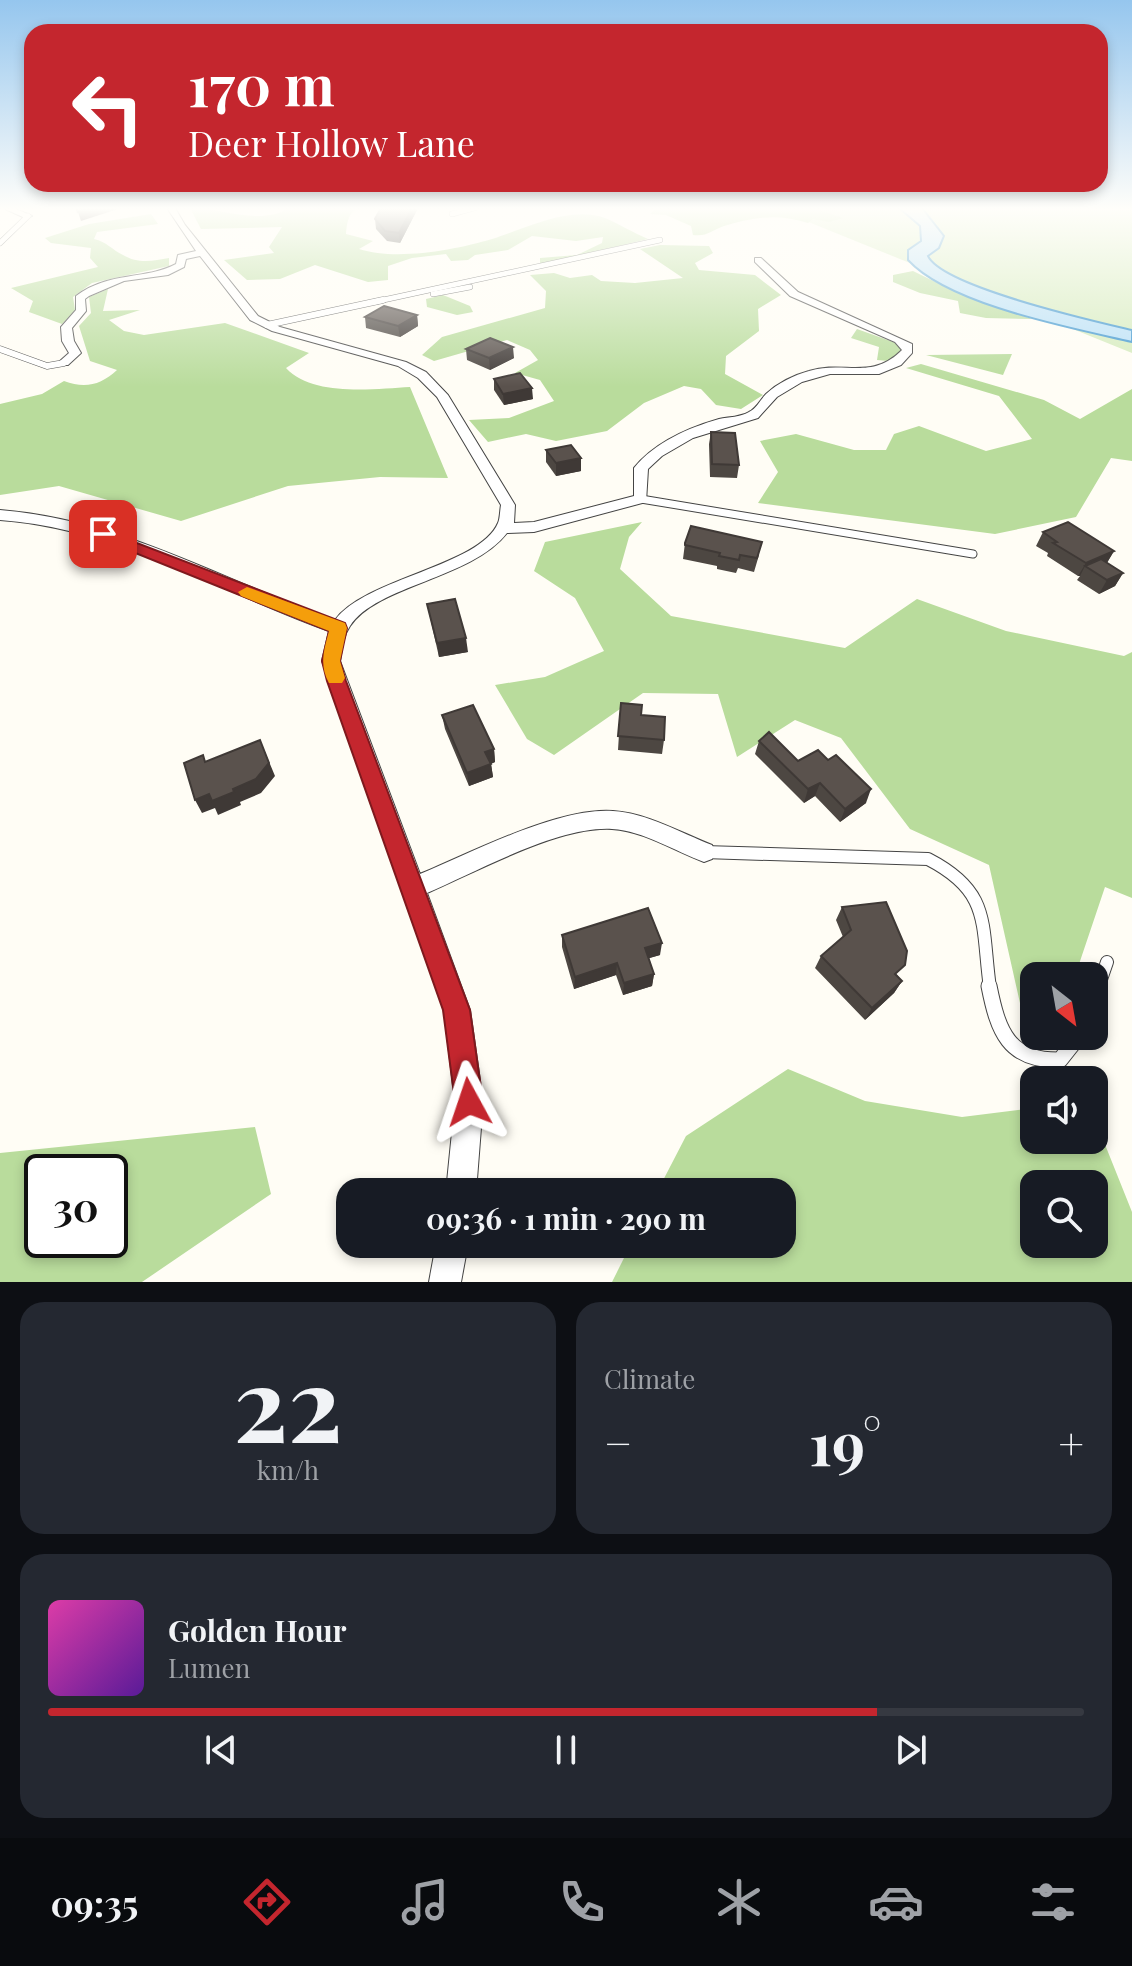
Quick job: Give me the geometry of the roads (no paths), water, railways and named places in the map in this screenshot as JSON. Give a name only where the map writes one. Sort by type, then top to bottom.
[{"type":"street","points":[[64,363],[75,353],[68,341],[66,327],[81,311],[80,298],[131,275],[177,268]]},
{"type":"street","points":[[213,268],[247,312],[272,327],[392,360],[422,375],[442,395],[502,492],[510,515],[506,528],[481,551],[388,590],[361,605],[338,628],[331,661],[457,1010],[469,1102],[462,1178]]},
{"type":"street","points":[[506,528],[534,527],[641,499],[641,468],[651,456],[672,444],[719,423],[754,415],[769,398],[800,379],[827,371],[872,373],[902,359],[908,351],[906,344],[899,340],[794,294],[766,268]]},
{"type":"street","points":[[0,515],[41,518],[103,534],[338,628]]},
{"type":"street","points":[[413,888],[562,828],[593,820],[629,824],[704,852]]},
{"type":"street","points":[[445,1282],[449,1258]]},
{"type":"lane","points":[[272,327],[536,268]]},
{"type":"lane","points":[[272,327],[555,268]]},
{"type":"lane","points":[[0,349],[47,366],[64,363]]},
{"type":"lane","points":[[641,499],[973,554]]},
{"type":"lane","points":[[704,852],[928,859],[952,872],[971,889],[980,910],[994,1016],[1014,1049],[1034,1059],[1060,1060],[1068,1050]]},
{"type":"water","points":[[917,268],[940,268],[989,291],[1132,330],[1132,342],[1013,313],[952,290]]}]
